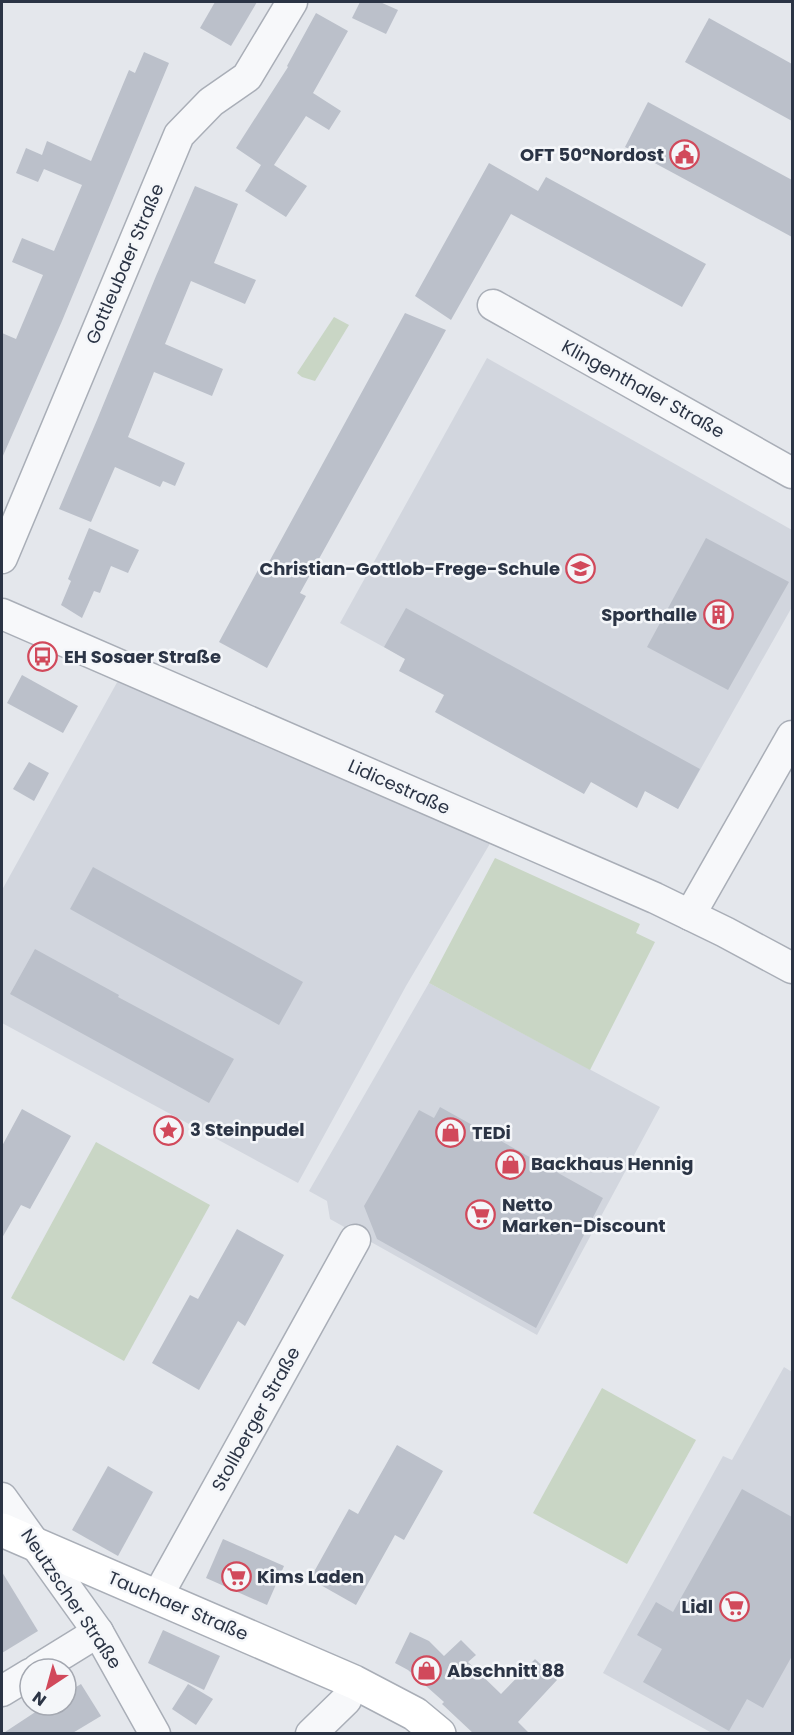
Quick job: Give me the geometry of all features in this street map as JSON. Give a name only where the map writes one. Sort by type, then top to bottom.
[{"type":"main road","name":"Tauchaer Straße","points":[[2,1530],[354,1682],[415,1714],[440,1734]]},
{"type":"street","name":"Gottleubaer Straße","points":[[2,558],[179,135],[211,102],[247,77],[292,2]]},
{"type":"street","name":"Klingenthaler Straße","points":[[493,305],[792,473]]},
{"type":"street","name":"Lidicestraße","points":[[2,614],[655,898],[792,968]]},
{"type":"street","points":[[690,915],[792,736]]},
{"type":"street","name":"Stollberger Straße","points":[[157,1597],[355,1240]]},
{"type":"street","name":"Neutzscher Straße","points":[[2,1498],[98,1632],[155,1734]]},
{"type":"street","points":[[57,1657],[98,1632]]},
{"type":"street","points":[[2,1691],[18,1681]]},
{"type":"street","points":[[310,1734],[346,1700],[354,1682]]},
{"type":"shaded area","name":"Christian-Gottlob-Frege-Schule","points":[[487,358],[792,530],[792,607],[678,809],[340,623]]},
{"type":"shaded area","points":[[125,668],[498,830],[406,986],[298,1183],[2,1023],[2,890]]},
{"type":"shaded area","points":[[429,983],[660,1107],[537,1335],[330,1219],[327,1201],[309,1191]]},
{"type":"shaded area","points":[[784,1367],[792,1372],[792,1733],[712,1733],[603,1673],[723,1456],[732,1460]]},
{"type":"green space","points":[[334,317],[349,325],[315,381],[302,377],[297,373]]},
{"type":"green space","points":[[495,858],[640,924],[636,933],[655,942],[590,1070],[429,983]]},
{"type":"green space","points":[[96,1142],[210,1205],[124,1361],[11,1298]]},
{"type":"green space","points":[[602,1388],[696,1440],[627,1564],[533,1513]]},
{"type":"building","points":[[215,2],[257,2],[231,46],[200,28]]},
{"type":"building","points":[[360,2],[380,2],[398,10],[386,34],[352,18]]},
{"type":"building","points":[[316,13],[348,31],[313,93],[341,111],[329,130],[306,116],[274,165],[307,186],[286,217],[245,191],[261,165],[236,148],[288,67]]},
{"type":"building","points":[[709,18],[792,64],[792,121],[685,62]]},
{"type":"building","points":[[144,52],[169,63],[62,321],[2,458],[2,333],[16,339],[43,275],[12,262],[22,238],[54,251],[82,185],[44,169],[38,182],[16,173],[26,148],[42,155],[47,141],[91,161],[129,70],[135,73]]},
{"type":"building","points":[[648,102],[792,180],[792,237],[625,147]]},
{"type":"building","points":[[489,163],[538,191],[546,177],[706,264],[682,307],[511,214],[451,320],[415,296]]},
{"type":"building","points":[[195,186],[238,204],[214,263],[256,280],[245,304],[191,281],[165,344],[223,369],[212,396],[154,372],[128,437],[185,463],[175,486],[163,481],[160,487],[115,467],[91,522],[59,509]]},
{"type":"building","points":[[405,313],[446,330],[300,593],[306,596],[267,668],[219,642],[258,570],[263,573]]},
{"type":"building","points":[[89,528],[139,550],[128,573],[111,566],[100,593],[94,591],[82,618],[61,605],[71,581],[68,579]]},
{"type":"building","name":"Sporthalle","points":[[706,538],[789,582],[728,690],[647,647]]},
{"type":"building","points":[[406,608],[700,769],[678,809],[645,791],[637,808],[591,782],[584,794],[435,712],[444,695],[399,671],[405,659],[384,647]]},
{"type":"building","points":[[22,675],[78,706],[63,733],[7,703]]},
{"type":"building","points":[[29,762],[49,773],[34,801],[13,789]]},
{"type":"building","points":[[93,867],[303,982],[279,1025],[70,909]]},
{"type":"building","points":[[35,949],[119,995],[118,997],[234,1059],[209,1103],[10,994]]},
{"type":"building","name":"Netto Marken-Discount","points":[[440,1107],[603,1198],[536,1328],[377,1239],[364,1206],[419,1110],[434,1118]]},
{"type":"building","points":[[22,1109],[71,1136],[30,1209],[21,1205],[2,1238],[2,1146]]},
{"type":"building","points":[[237,1229],[284,1255],[245,1326],[238,1321],[199,1390],[152,1363],[190,1295],[198,1299]]},
{"type":"building","points":[[397,1445],[443,1471],[404,1540],[395,1535],[356,1605],[310,1579],[349,1509],[358,1514]]},
{"type":"building","points":[[108,1466],[153,1492],[118,1556],[72,1530]]},
{"type":"building","name":"Lidl","points":[[742,1489],[792,1517],[792,1656],[763,1708],[747,1699],[729,1731],[643,1682],[662,1649],[637,1635],[656,1602],[673,1612]]},
{"type":"building","points":[[223,1539],[284,1566],[267,1605],[206,1578]]},
{"type":"building","points":[[2,1572],[38,1631],[2,1653]]},
{"type":"building","points":[[163,1630],[220,1656],[204,1690],[148,1663]]},
{"type":"building","points":[[410,1632],[429,1641],[444,1656],[461,1640],[476,1655],[468,1662],[501,1694],[535,1659],[557,1680],[518,1722],[530,1734],[474,1734],[442,1704],[444,1702],[408,1670],[395,1663]]},
{"type":"building","points":[[81,1684],[101,1716],[71,1734],[2,1734],[28,1717],[78,1717],[78,1686]]},
{"type":"building","points":[[188,1684],[213,1699],[196,1725],[172,1709]]},
{"type":"place","name":"OFT 50°Nordost","points":[[685,155]]},
{"type":"place","name":"Christian-Gottlob-Frege-Schule","points":[[581,569]]},
{"type":"place","name":"Sporthalle","points":[[718,615]]},
{"type":"place","name":"EH Sosaer Straße","points":[[43,657]]},
{"type":"place","name":"3 Steinpudel","points":[[169,1130]]},
{"type":"place","name":"TEDi","points":[[451,1133]]},
{"type":"place","name":"Backhaus Hennig","points":[[510,1164]]},
{"type":"place","name":"Netto Marken-Discount","points":[[481,1215]]},
{"type":"place","name":"Kims Laden","points":[[236,1577]]},
{"type":"place","name":"Lidl","points":[[734,1607]]},
{"type":"place","name":"Abschnitt 88","points":[[426,1671]]}]
